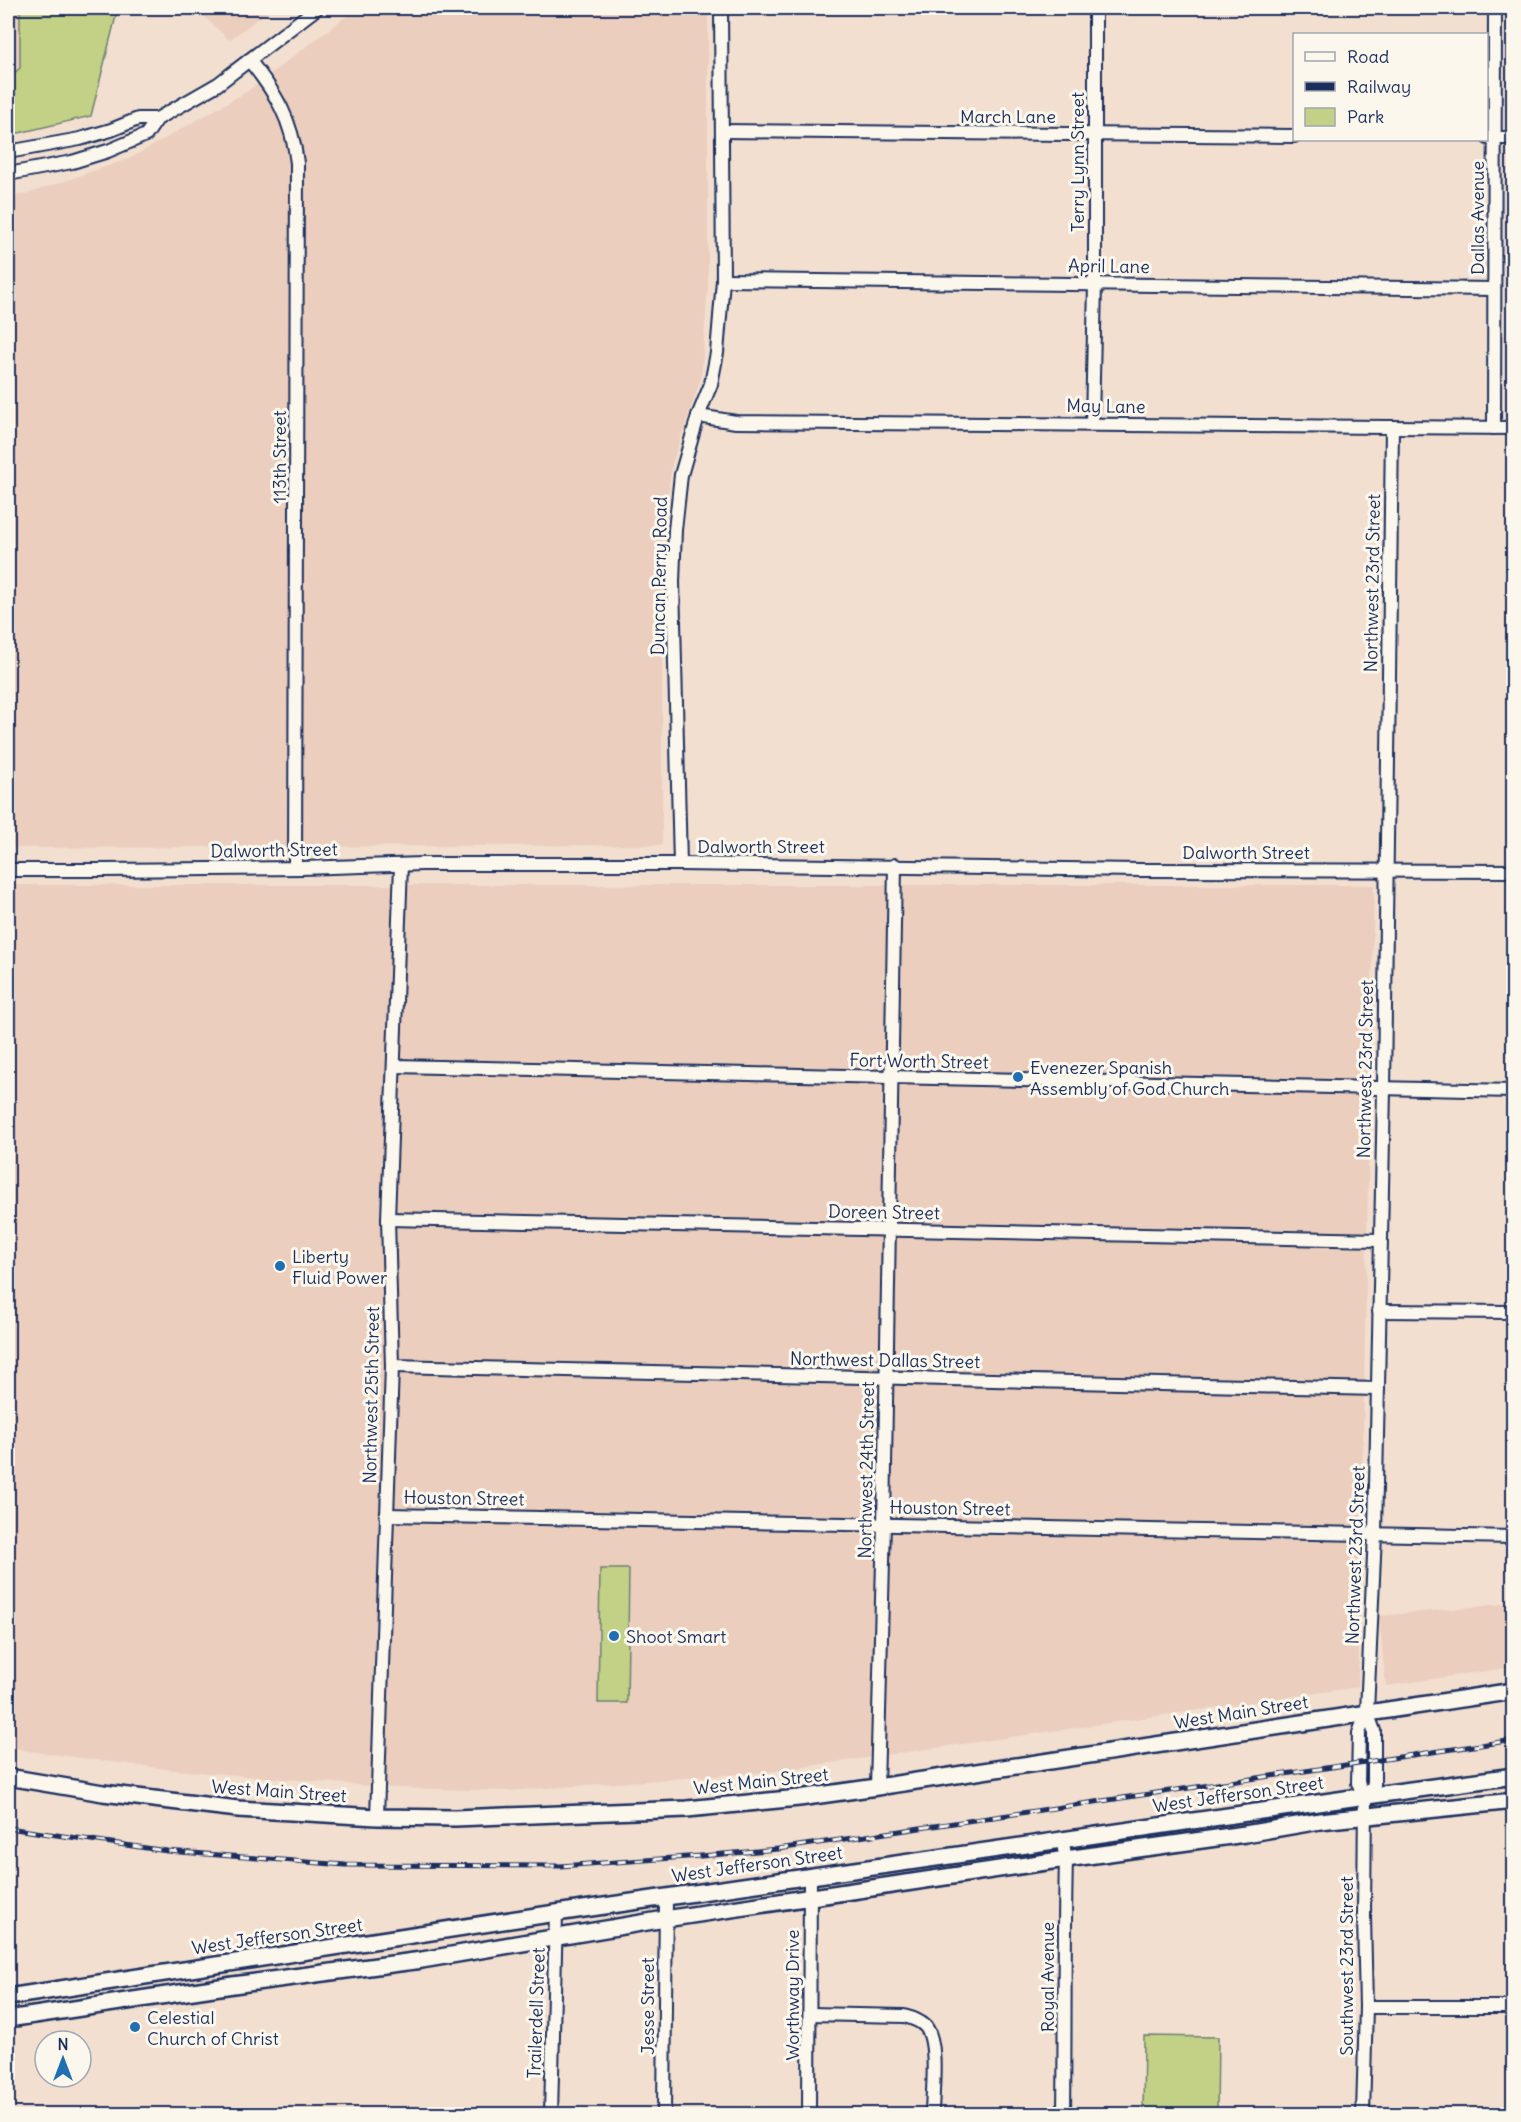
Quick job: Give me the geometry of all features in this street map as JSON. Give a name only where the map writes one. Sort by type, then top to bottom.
[{"type":"main road","name":"West Main Street","points":[[8,1777],[103,1793],[238,1809],[377,1817],[455,1818],[687,1809],[799,1798],[877,1787],[1514,1691]]},
{"type":"main road","name":"West Jefferson Street","points":[[14,1996],[556,1913],[1514,1776]]},
{"type":"main road","points":[[8,2019],[507,1947],[665,1919],[1320,1821],[1514,1801]]},
{"type":"main road","points":[[1206,1819],[1211,1839]]},
{"type":"main road","points":[[505,1921],[507,1947]]},
{"type":"main road","points":[[380,1941],[383,1965]]},
{"type":"main road","points":[[174,1971],[178,1993]]},
{"type":"main road","points":[[14,1996],[23,2016]]},
{"type":"street","points":[[8,174],[72,162],[108,151],[146,135],[157,119],[218,84],[317,8]]},
{"type":"street","name":"Duncan Perry Road","points":[[680,864],[673,582],[675,530],[681,475],[698,416],[711,384],[717,353],[723,280],[721,8]]},
{"type":"street","name":"Terry Lynn Street","points":[[1092,424],[1095,284],[1095,8]]},
{"type":"street","name":"Dallas Avenue","points":[[1494,428],[1491,138],[1495,8]]},
{"type":"street","name":"113th Street","points":[[249,60],[264,78],[286,116],[294,138],[297,163],[295,868]]},
{"type":"street","points":[[8,152],[80,139],[138,119],[157,119]]},
{"type":"street","name":"March Lane","points":[[722,131],[1293,136]]},
{"type":"street","points":[[1491,138],[1514,138]]},
{"type":"street","name":"April Lane","points":[[723,280],[1494,290]]},
{"type":"street","name":"May Lane","points":[[698,416],[736,422],[1514,428]]},
{"type":"street","name":"Northwest 23rd Street","points":[[1364,1818],[1365,1796],[1358,1783],[1359,1733],[1367,1712],[1375,1534],[1384,1090],[1392,427]]},
{"type":"street","name":"Dalworth Street","points":[[8,870],[680,864],[895,865],[1140,870],[1514,870]]},
{"type":"street","name":"Northwest 25th Street","points":[[377,1817],[392,1366],[388,1219],[401,865]]},
{"type":"street","name":"Northwest 24th Street","points":[[877,1787],[884,1524],[895,865]]},
{"type":"street","name":"Fort Worth Street","points":[[395,1066],[1514,1092]]},
{"type":"street","name":"Doreen Street","points":[[388,1219],[1380,1240]]},
{"type":"street","points":[[1379,1311],[1514,1312]]},
{"type":"street","name":"Northwest Dallas Street","points":[[392,1366],[1378,1389]]},
{"type":"street","name":"Houston Street","points":[[386,1515],[1514,1537]]},
{"type":"street","name":"Southwest 23rd Street","points":[[1363,2115],[1366,2007],[1364,1818]]},
{"type":"street","name":"Royal Avenue","points":[[1062,1839],[1066,1859],[1064,2115]]},
{"type":"street","name":"Worthway Drive","points":[[809,2115],[810,1876]]},
{"type":"street","name":"Jesse Street","points":[[664,2115],[666,1897]]},
{"type":"street","name":"Trailerdell Street","points":[[551,2115],[556,1913]]},
{"type":"street","points":[[1366,2007],[1514,2007]]},
{"type":"street","points":[[810,2014],[904,2016],[915,2019],[925,2026],[933,2045],[932,2115]]},
{"type":"shaded area","points":[[8,8],[20,8],[20,68],[8,78]]},
{"type":"shaded area","points":[[195,8],[272,8],[229,40]]},
{"type":"shaded area","points":[[357,8],[708,8],[708,286],[701,378],[672,464],[662,538],[662,845],[8,848],[8,196],[24,195],[131,158],[248,91]]},
{"type":"shaded area","points":[[8,885],[1374,885],[1358,1687],[768,1772],[507,1791],[395,1788],[173,1770],[28,1751],[8,1746]]},
{"type":"shaded area","points":[[1513,1603],[1513,1667],[1386,1686],[1379,1616]]},
{"type":"green space","points":[[20,8],[118,8],[91,116],[19,133],[8,133],[8,78],[20,68]]},
{"type":"green space","name":"Shoot Smart","points":[[600,1569],[629,1569],[627,1703],[598,1703]]},
{"type":"green space","points":[[1144,2036],[1218,2037],[1217,2114],[1143,2114]]},
{"type":"railway","points":[[8,1828],[167,1851],[345,1865],[560,1866],[778,1849],[1514,1740]]},
{"type":"place","name":"Evenezer Spanish Assembly of God Church","points":[[1018,1077]]},
{"type":"place","name":"Liberty Fluid Power","points":[[280,1266]]},
{"type":"place","name":"Shoot Smart","points":[[614,1636]]},
{"type":"place","name":"Celestial Church of Christ","points":[[135,2027]]}]
